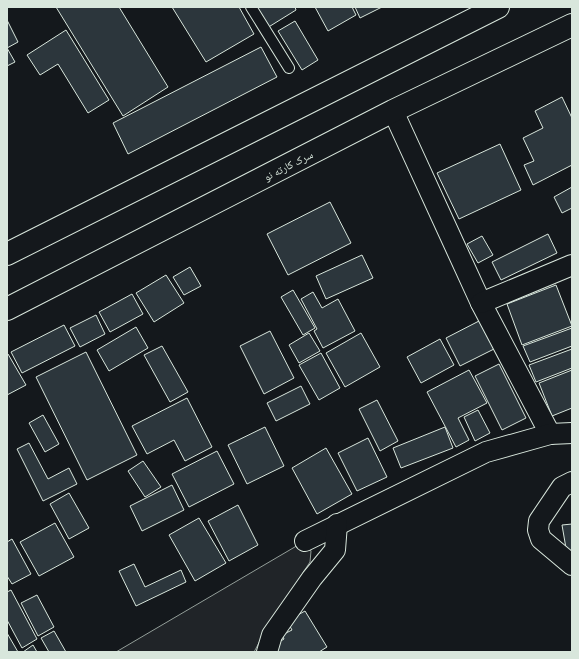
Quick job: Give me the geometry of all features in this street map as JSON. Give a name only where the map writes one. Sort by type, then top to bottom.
[{"type":"highway","points":[[7,254],[498,7]]},
{"type":"highway","name":"سرک کارته نو","points":[[7,309],[394,111],[572,25]]},
{"type":"street","points":[[394,111],[481,304],[550,434]]},
{"type":"street","points":[[481,304],[572,265]]},
{"type":"street","points":[[305,541],[486,452],[550,434],[572,433]]},
{"type":"street","points":[[572,482],[562,487],[539,521],[538,530],[541,539],[572,565]]},
{"type":"street","points":[[267,652],[272,635],[312,578],[335,550],[337,524]]},
{"type":"lane","points":[[251,7],[289,68]]},
{"type":"shaded area","points":[[305,541],[311,551],[310,562],[269,624],[254,652],[116,652]]},
{"type":"building","points":[[56,7],[119,7],[168,87],[123,116]]},
{"type":"building","points":[[172,7],[239,7],[254,34],[206,62]]},
{"type":"building","points":[[254,7],[295,7],[296,10],[267,28]]},
{"type":"building","points":[[315,7],[352,7],[356,15],[328,31]]},
{"type":"building","points":[[355,7],[382,7],[360,18]]},
{"type":"building","points":[[7,20],[18,42],[7,48]]},
{"type":"building","points":[[295,21],[318,60],[302,70],[278,31]]},
{"type":"building","points":[[66,30],[109,100],[88,113],[58,64],[40,75],[27,55]]},
{"type":"building","points":[[261,47],[277,77],[128,154],[113,123]]},
{"type":"building","points":[[7,48],[15,62],[7,66]]},
{"type":"building","points":[[562,97],[572,118],[572,165],[533,185],[524,165],[534,161],[523,138],[543,128],[535,111]]},
{"type":"building","points":[[500,144],[521,190],[459,219],[437,173]]},
{"type":"building","points":[[572,187],[572,208],[562,213],[554,197]]},
{"type":"building","points":[[330,202],[351,243],[288,275],[267,234]]},
{"type":"building","points":[[548,234],[557,253],[501,280],[492,262]]},
{"type":"building","points":[[482,236],[493,255],[478,263],[467,244]]},
{"type":"building","points":[[362,255],[373,278],[326,299],[316,276]]},
{"type":"building","points":[[190,267],[201,286],[184,295],[173,277]]},
{"type":"building","points":[[166,275],[184,303],[154,322],[136,293]]},
{"type":"building","points":[[556,285],[572,326],[522,345],[507,304]]},
{"type":"building","points":[[293,290],[315,328],[303,335],[281,297]]},
{"type":"building","points":[[313,292],[322,308],[338,299],[355,331],[323,348],[314,331],[317,329],[301,299]]},
{"type":"building","points":[[132,294],[143,314],[110,332],[99,312]]},
{"type":"building","points":[[96,315],[105,334],[80,347],[70,328]]},
{"type":"building","points":[[479,321],[494,349],[460,366],[446,338]]},
{"type":"building","points":[[64,325],[75,346],[22,373],[11,352]]},
{"type":"building","points":[[136,327],[148,348],[109,371],[97,350]]},
{"type":"building","points":[[572,328],[572,346],[530,362],[523,346]]},
{"type":"building","points":[[270,331],[294,378],[264,394],[240,346]]},
{"type":"building","points":[[309,333],[320,351],[299,363],[289,345]]},
{"type":"building","points":[[361,333],[380,367],[345,387],[326,353]]},
{"type":"building","points":[[440,339],[454,365],[421,383],[407,357]]},
{"type":"building","points":[[162,346],[188,392],[170,402],[144,355]]},
{"type":"building","points":[[572,349],[572,368],[536,382],[529,365]]},
{"type":"building","points":[[86,352],[137,455],[87,480],[36,377]]},
{"type":"building","points":[[321,353],[340,388],[319,400],[299,365]]},
{"type":"building","points":[[8,354],[26,385],[7,395],[7,355]]},
{"type":"building","points":[[499,364],[526,418],[502,430],[475,376]]},
{"type":"building","points":[[469,370],[487,403],[458,418],[469,440],[456,447],[427,392]]},
{"type":"building","points":[[572,370],[572,408],[552,416],[539,383]]},
{"type":"building","points":[[301,386],[310,404],[276,421],[267,403]]},
{"type":"building","points":[[187,398],[212,447],[185,461],[174,440],[147,454],[132,426]]},
{"type":"building","points":[[377,400],[398,441],[380,451],[359,409]]},
{"type":"building","points":[[478,410],[490,433],[475,441],[464,417]]},
{"type":"building","points":[[43,415],[59,444],[45,452],[29,423]]},
{"type":"building","points":[[265,427],[284,466],[247,484],[228,445]]},
{"type":"building","points":[[445,427],[453,448],[401,468],[393,448]]},
{"type":"building","points":[[368,438],[387,477],[357,491],[338,453]]},
{"type":"building","points":[[29,443],[48,479],[69,468],[77,484],[43,501],[17,449]]},
{"type":"building","points":[[326,448],[352,494],[317,514],[292,468]]},
{"type":"building","points":[[217,451],[234,484],[189,507],[172,474]]},
{"type":"building","points":[[143,461],[161,487],[145,497],[128,471]]},
{"type":"building","points":[[172,485],[184,510],[142,531],[130,506]]},
{"type":"building","points":[[69,493],[89,528],[69,539],[50,504]]},
{"type":"building","points":[[238,505],[258,545],[229,561],[208,521]]},
{"type":"building","points":[[199,518],[226,563],[195,581],[169,535]]},
{"type":"building","points":[[55,523],[74,557],[39,576],[20,542]]},
{"type":"building","points":[[572,524],[572,553],[567,554],[562,525]]},
{"type":"building","points":[[12,539],[31,574],[12,584],[7,576],[7,542]]},
{"type":"building","points":[[134,564],[145,587],[181,570],[186,582],[136,606],[119,571]]},
{"type":"building","points":[[11,590],[37,639],[22,648],[7,620],[7,592]]},
{"type":"building","points":[[37,595],[54,627],[38,636],[21,603]]},
{"type":"building","points":[[305,611],[327,647],[319,652],[274,652],[271,647],[284,639],[282,635],[292,630],[287,621]]},
{"type":"building","points":[[54,631],[66,652],[49,652],[41,638]]},
{"type":"building","points":[[7,633],[18,652],[7,652]]},
{"type":"building","points":[[33,645],[37,652],[23,652]]}]
